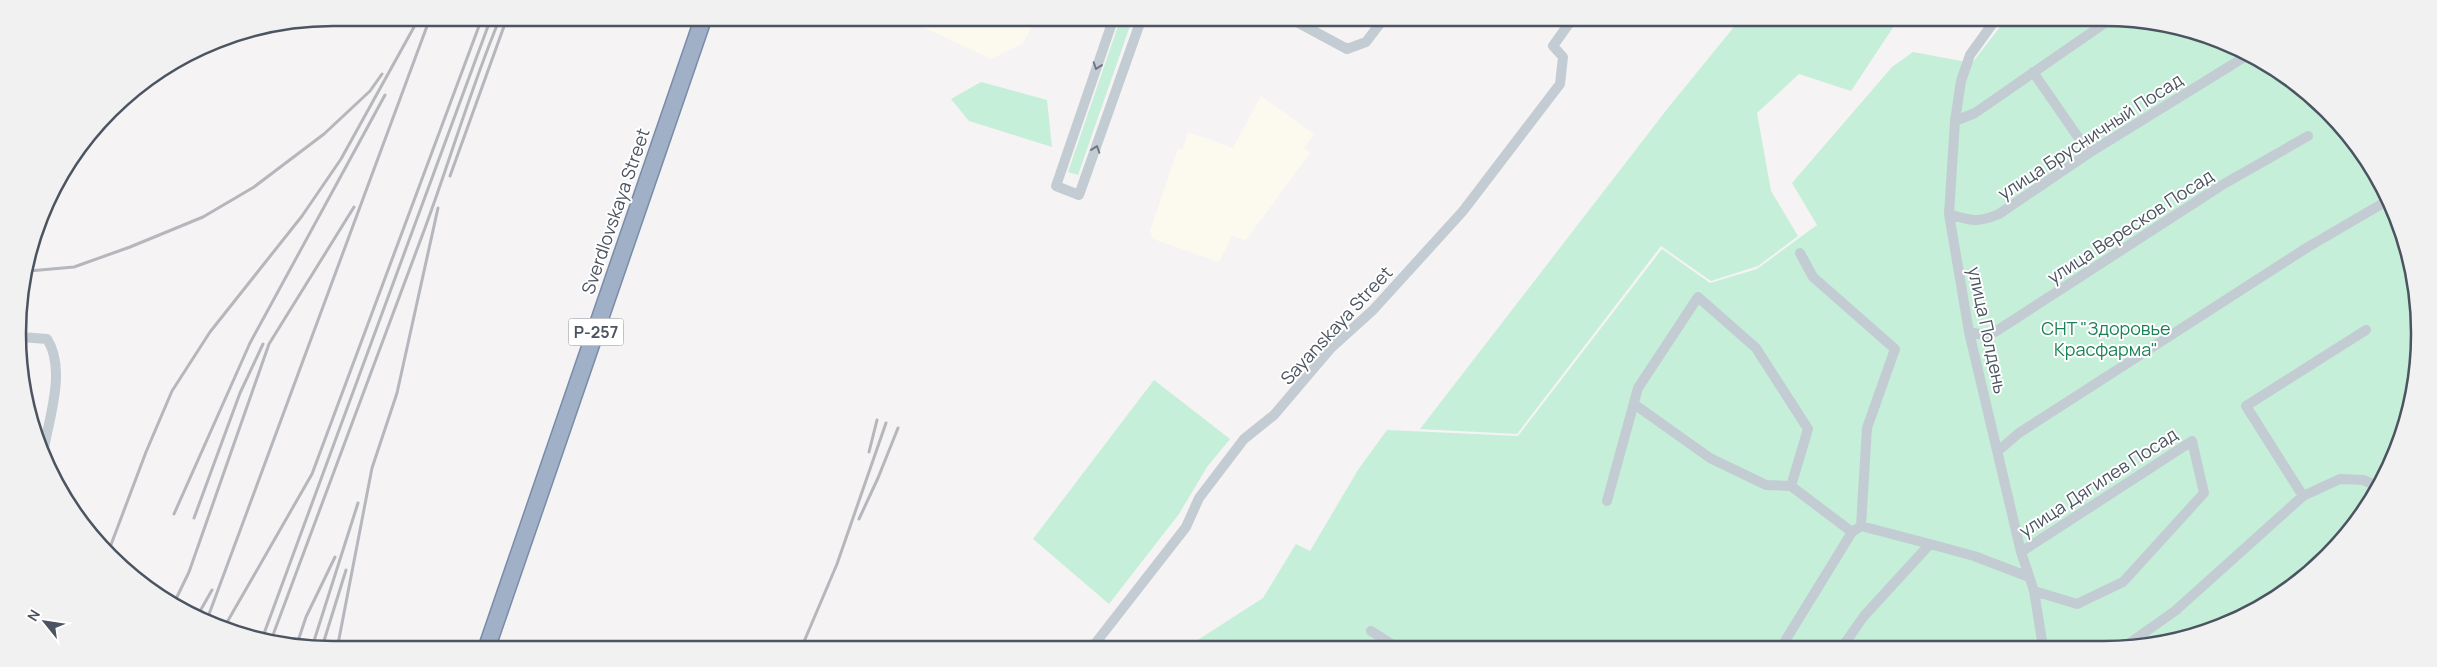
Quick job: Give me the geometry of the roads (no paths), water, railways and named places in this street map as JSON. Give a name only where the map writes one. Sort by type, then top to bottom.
[{"type":"highway","name":"Sverdlovskaya Street","points":[[489,641],[700,26]]},
{"type":"street","points":[[1111,26],[1056,186],[1079,195],[1139,26]]},
{"type":"street","points":[[1304,26],[1347,49],[1366,42],[1378,26]]},
{"type":"street","name":"Sayanskaya Street","points":[[1097,641],[1186,527],[1199,498],[1244,439],[1274,415],[1331,348],[1373,310],[1468,204],[1560,84],[1563,56],[1553,46],[1567,26]]},
{"type":"street","name":"улица Полдень","points":[[1991,26],[1970,56],[1961,81],[1955,121],[1949,214],[1969,332],[2022,552],[2034,591],[2042,641]]},
{"type":"street","points":[[1955,121],[1975,113],[2101,26]]},
{"type":"street","name":"улица Брусничный Посад","points":[[1949,214],[1971,221],[1983,221],[1999,214],[2089,153],[2241,59]]},
{"type":"street","points":[[2033,72],[2089,153]]},
{"type":"street","name":"улица Вересков Посад","points":[[1969,332],[1984,335],[1996,332],[2222,185],[2308,136]]},
{"type":"street","points":[[1998,451],[2019,433],[2308,248],[2382,204]]},
{"type":"street","points":[[1800,253],[1813,278],[1895,349],[1866,428],[1861,526]]},
{"type":"street","points":[[1607,501],[1638,388],[1698,297],[1756,348],[1808,429],[1792,486]]},
{"type":"street","points":[[2303,496],[2246,406],[2366,330]]},
{"type":"street","points":[[26,337],[47,339],[55,351],[58,370],[46,439]]},
{"type":"street","points":[[1634,404],[1710,458],[1766,485],[1792,486],[1852,532]]},
{"type":"street","name":"улица Дягилев Посад","points":[[2022,552],[2192,441],[2204,493],[2123,582],[2077,604],[2034,591]]},
{"type":"street","points":[[2136,639],[2175,612],[2303,496],[2340,479],[2364,480],[2372,483]]},
{"type":"street","points":[[1785,641],[1852,532],[1861,526],[1974,556],[2029,577]]},
{"type":"street","points":[[1846,641],[1864,616],[1930,544]]},
{"type":"street","points":[[1371,631],[1386,641]]},
{"type":"railway","points":[[209,614],[427,26]]},
{"type":"railway","points":[[228,621],[312,474],[479,26]]},
{"type":"railway","points":[[264,633],[488,26]]},
{"type":"railway","points":[[273,635],[425,228],[497,26]]},
{"type":"railway","points":[[450,176],[504,26]]},
{"type":"railway","points":[[111,545],[146,452],[172,391],[210,332],[302,216],[341,159],[414,27]]},
{"type":"railway","points":[[33,271],[74,267],[130,247],[203,217],[254,187],[324,134],[370,91],[382,74]]},
{"type":"railway","points":[[174,514],[250,343],[385,95]]},
{"type":"railway","points":[[177,598],[189,572],[269,344],[354,207]]},
{"type":"railway","points":[[339,641],[372,468],[397,393],[438,208]]},
{"type":"railway","points":[[194,518],[240,393],[263,344]]},
{"type":"railway","points":[[869,452],[877,420]]},
{"type":"railway","points":[[804,641],[837,564],[886,423]]},
{"type":"railway","points":[[859,519],[898,428]]},
{"type":"railway","points":[[314,640],[358,503]]},
{"type":"railway","points":[[299,639],[306,617],[335,557]]},
{"type":"railway","points":[[324,641],[346,570]]},
{"type":"railway","points":[[201,610],[212,590]]},
{"type":"park label","name":"СНТ \"Здоровье Красфарма\"","points":[[2106,338]]}]
